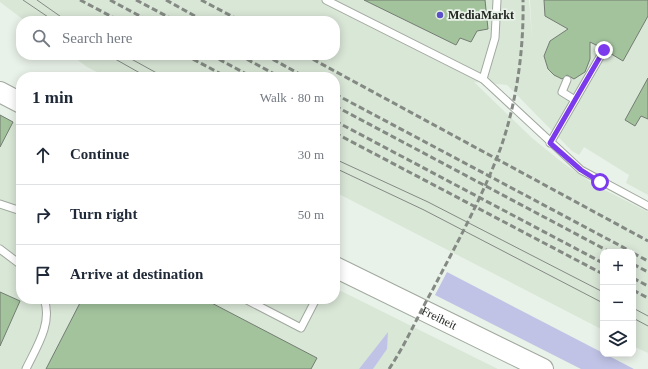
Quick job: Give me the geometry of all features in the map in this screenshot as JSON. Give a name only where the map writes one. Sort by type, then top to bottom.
[{"type":"street","points":[[0,92],[16,100]]},
{"type":"street","name":"Freiheit","points":[[340,269],[543,369]]},
{"type":"lane","points":[[326,0],[483,79],[550,143],[581,170],[648,206]]},
{"type":"lane","points":[[483,79],[495,38],[497,0]]},
{"type":"lane","points":[[550,143],[604,50]]},
{"type":"lane","points":[[567,80],[562,92],[575,100]]},
{"type":"lane","points":[[0,204],[16,209]]},
{"type":"lane","points":[[0,249],[16,261]]},
{"type":"lane","points":[[26,369],[45,331],[46,304]]},
{"type":"lane","points":[[255,304],[301,328],[313,304]]},
{"type":"shaded area","points":[[0,0],[529,0],[532,38],[530,0],[648,0],[648,195],[626,183],[629,175],[584,147],[579,155],[572,151],[507,85],[474,82],[532,138],[563,163],[595,185],[648,212],[648,353],[636,347],[636,249],[600,249],[600,328],[340,195],[340,72],[97,72],[78,60],[340,60],[340,16],[18,16],[0,2]]},
{"type":"shaded area","points":[[0,115],[16,123],[16,304],[340,304],[340,290],[498,369],[0,369]]},
{"type":"shaded area","points":[[447,272],[600,351],[600,357],[611,357],[634,369],[581,369],[435,295]]},
{"type":"shaded area","points":[[388,332],[387,349],[373,369],[359,369]]},
{"type":"building","name":"MediaMarkt","points":[[364,0],[485,0],[488,29],[477,31],[471,42],[460,38],[456,45]]},
{"type":"building","points":[[544,0],[648,0],[648,16],[623,61],[608,52],[608,48],[606,46],[600,47],[590,42],[590,59],[585,72],[574,79],[567,75],[562,79],[554,75],[548,69],[544,56],[550,41],[568,29],[545,16]]},
{"type":"building","points":[[648,78],[648,119],[641,116],[635,126],[625,120]]},
{"type":"building","points":[[0,115],[13,122],[0,147]]},
{"type":"building","points":[[0,292],[16,299],[16,304],[19,304],[0,346]]},
{"type":"building","points":[[79,304],[214,304],[317,358],[311,369],[46,369]]},
{"type":"tram line","points":[[23,0],[47,16]]},
{"type":"tram line","points":[[37,0],[60,16]]},
{"type":"tram line","points":[[117,60],[138,72]]},
{"type":"tram line","points":[[133,60],[155,72]]},
{"type":"tram line","points":[[340,161],[428,202],[600,290]]},
{"type":"tram line","points":[[340,170],[424,210],[600,301]]},
{"type":"tram line","points":[[636,310],[648,316]]},
{"type":"tram line","points":[[636,320],[648,326]]},
{"type":"railway","points":[[80,0],[110,16]]},
{"type":"railway","points":[[110,0],[140,16]]},
{"type":"railway","points":[[136,0],[166,16]]},
{"type":"railway","points":[[166,0],[195,16]]},
{"type":"railway","points":[[201,0],[231,16]]},
{"type":"railway","points":[[389,369],[406,340],[469,219],[501,147],[507,129],[515,93],[521,55],[523,0]]},
{"type":"railway","points":[[195,60],[217,72]]},
{"type":"railway","points":[[220,60],[243,72]]},
{"type":"railway","points":[[248,60],[271,72]]},
{"type":"railway","points":[[274,60],[296,72]]},
{"type":"railway","points":[[314,60],[336,72]]},
{"type":"railway","points":[[340,74],[648,241]]},
{"type":"railway","points":[[340,97],[626,249]]},
{"type":"railway","points":[[340,109],[604,249]]},
{"type":"railway","points":[[340,124],[600,261]]},
{"type":"railway","points":[[340,136],[600,272]]},
{"type":"railway","points":[[636,255],[648,261]]},
{"type":"railway","points":[[636,266],[648,272]]},
{"type":"railway","points":[[636,280],[648,286]]},
{"type":"railway","points":[[636,292],[648,298]]},
{"type":"place","name":"MediaMarkt","points":[[440,15]]},
{"type":"route","points":[[600,182],[581,170],[550,143],[604,50]]}]
